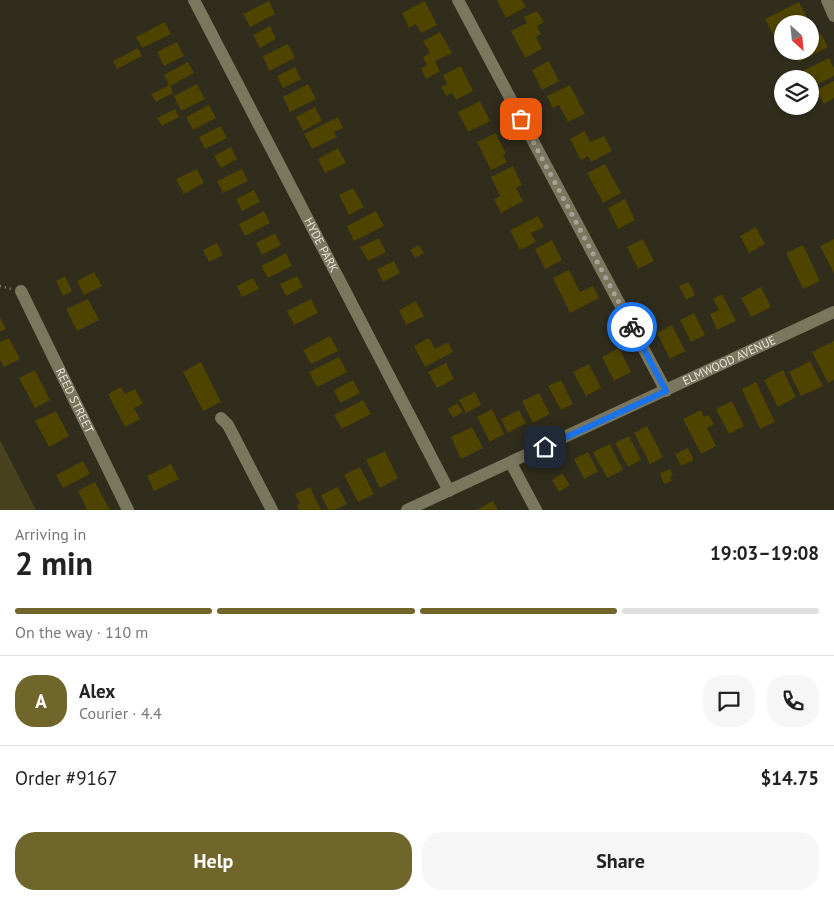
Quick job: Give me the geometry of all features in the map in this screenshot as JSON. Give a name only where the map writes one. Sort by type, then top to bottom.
[{"type":"street","name":"HYDE PARK","points":[[194,0],[449,491]]},
{"type":"street","points":[[458,0],[666,391]]},
{"type":"street","points":[[827,0],[834,16]]},
{"type":"street","name":"REED STREET","points":[[21,291],[128,510]]},
{"type":"street","name":"ELMWOOD AVENUE","points":[[406,510],[834,312]]},
{"type":"street","points":[[221,418],[228,425],[272,510]]},
{"type":"street","points":[[511,463],[536,510]]},
{"type":"shaded area","points":[[0,440],[36,510],[0,510]]},
{"type":"building","points":[[497,0],[522,0],[526,7],[506,18]]},
{"type":"building","points":[[269,1],[275,14],[250,27],[243,14]]},
{"type":"building","points":[[425,1],[437,25],[421,33],[416,24],[409,28],[402,13]]},
{"type":"building","points":[[799,2],[806,15],[774,15],[773,35],[765,19]]},
{"type":"building","points":[[537,11],[544,22],[537,26],[541,34],[536,37],[542,49],[525,58],[511,31],[527,23],[524,17]]},
{"type":"building","points":[[165,22],[171,34],[142,48],[136,37]]},
{"type":"building","points":[[270,26],[276,39],[260,48],[253,35]]},
{"type":"building","points":[[440,32],[452,53],[435,61],[440,71],[426,79],[421,68],[427,65],[423,57],[430,53],[423,41]]},
{"type":"building","points":[[821,34],[828,47],[819,52],[819,35]]},
{"type":"building","points":[[177,42],[184,56],[164,66],[157,52]]},
{"type":"building","points":[[288,44],[295,58],[269,71],[263,56]]},
{"type":"building","points":[[138,48],[142,56],[117,69],[113,61]]},
{"type":"building","points":[[829,58],[834,68],[834,76],[819,84],[819,70],[805,70]]},
{"type":"building","points":[[549,61],[559,81],[542,90],[532,70]]},
{"type":"building","points":[[188,62],[194,73],[170,86],[173,93],[156,102],[151,94],[169,85],[164,75]]},
{"type":"building","points":[[461,66],[473,91],[456,100],[452,93],[446,96],[441,87],[447,84],[443,75]]},
{"type":"building","points":[[295,67],[301,79],[283,88],[277,76]]},
{"type":"building","points":[[834,81],[834,98],[824,104],[819,94],[819,89]]},
{"type":"building","points":[[197,84],[205,99],[181,111],[174,96]]},
{"type":"building","points":[[308,84],[316,99],[290,112],[283,97]]},
{"type":"building","points":[[570,85],[585,114],[568,122],[559,105],[553,108],[547,96]]},
{"type":"building","points":[[480,101],[490,121],[468,132],[458,112]]},
{"type":"building","points":[[209,105],[216,118],[193,130],[186,117]]},
{"type":"building","points":[[315,107],[322,121],[303,131],[296,117]]},
{"type":"building","points":[[175,109],[179,117],[162,126],[157,118]]},
{"type":"building","points":[[338,117],[343,128],[334,132],[337,137],[312,149],[304,134]]},
{"type":"building","points":[[221,126],[227,138],[205,149],[199,137]]},
{"type":"building","points":[[585,131],[590,142],[604,136],[612,151],[591,162],[588,156],[581,160],[570,139]]},
{"type":"building","points":[[496,133],[506,154],[503,155],[507,162],[491,170],[477,142]]},
{"type":"building","points":[[231,147],[237,159],[221,168],[214,156]]},
{"type":"building","points":[[338,148],[346,163],[325,173],[318,159]]},
{"type":"building","points":[[605,164],[621,193],[603,203],[587,173]]},
{"type":"building","points":[[513,166],[522,185],[516,188],[523,201],[501,213],[494,199],[500,196],[491,177]]},
{"type":"building","points":[[197,169],[204,183],[184,194],[176,179]]},
{"type":"building","points":[[242,169],[248,181],[223,193],[217,181]]},
{"type":"building","points":[[353,188],[364,207],[349,215],[339,195]]},
{"type":"building","points":[[254,190],[260,202],[242,211],[236,199]]},
{"type":"building","points":[[625,199],[635,220],[618,229],[608,208]]},
{"type":"building","points":[[264,211],[270,223],[245,236],[239,224]]},
{"type":"building","points":[[376,211],[384,226],[354,241],[347,226]]},
{"type":"building","points":[[538,216],[544,227],[531,233],[536,242],[520,250],[510,230]]},
{"type":"building","points":[[756,227],[765,244],[749,253],[740,236]]},
{"type":"building","points":[[275,233],[281,245],[262,255],[256,243]]},
{"type":"building","points":[[379,238],[386,252],[368,261],[360,247]]},
{"type":"building","points":[[643,239],[654,261],[638,269],[627,247]]},
{"type":"building","points":[[834,239],[834,273],[820,246]]},
{"type":"building","points":[[552,240],[562,260],[545,269],[535,249]]},
{"type":"building","points":[[217,243],[223,255],[209,262],[203,250]]},
{"type":"building","points":[[419,245],[424,253],[415,258],[410,250]]},
{"type":"building","points":[[803,245],[820,281],[803,289],[786,253]]},
{"type":"building","points":[[286,253],[292,266],[268,278],[261,266]]},
{"type":"building","points":[[394,261],[400,273],[383,282],[377,269]]},
{"type":"building","points":[[569,270],[580,292],[593,286],[599,298],[570,313],[553,278]]},
{"type":"building","points":[[94,272],[102,286],[84,295],[77,281]]},
{"type":"building","points":[[65,276],[72,291],[63,296],[56,281]]},
{"type":"building","points":[[297,276],[303,287],[286,296],[280,284]]},
{"type":"building","points":[[253,278],[259,289],[242,297],[237,286]]},
{"type":"building","points":[[689,282],[695,295],[686,300],[679,286]]},
{"type":"building","points":[[761,287],[771,307],[751,317],[741,298]]},
{"type":"building","points":[[722,294],[736,321],[717,330],[710,314],[719,310],[713,299]]},
{"type":"building","points":[[88,299],[99,320],[77,331],[66,309]]},
{"type":"building","points":[[311,299],[318,313],[294,325],[287,311]]},
{"type":"building","points":[[416,301],[424,316],[406,325],[399,310]]},
{"type":"building","points":[[694,313],[705,335],[691,342],[680,320]]},
{"type":"building","points":[[0,317],[6,329],[0,332]]},
{"type":"building","points":[[672,325],[685,351],[670,359],[657,333]]},
{"type":"building","points":[[330,336],[338,351],[311,364],[303,350]]},
{"type":"building","points":[[9,338],[20,359],[4,367],[0,360],[0,342]]},
{"type":"building","points":[[429,338],[435,349],[448,342],[453,352],[425,367],[414,346]]},
{"type":"building","points":[[834,341],[834,380],[828,383],[812,352]]},
{"type":"building","points":[[619,348],[631,372],[614,381],[602,357]]},
{"type":"building","points":[[339,357],[347,372],[317,387],[309,372]]},
{"type":"building","points":[[810,361],[823,386],[801,396],[789,372]]},
{"type":"building","points":[[201,362],[221,402],[203,411],[183,372]]},
{"type":"building","points":[[446,363],[454,379],[437,388],[428,372]]},
{"type":"building","points":[[589,364],[601,388],[586,396],[573,372]]},
{"type":"building","points":[[35,370],[50,400],[35,408],[19,378]]},
{"type":"building","points":[[783,370],[796,397],[778,407],[764,380]]},
{"type":"building","points":[[353,380],[360,393],[340,403],[334,390]]},
{"type":"building","points":[[561,380],[573,404],[561,410],[548,386]]},
{"type":"building","points":[[756,382],[775,422],[760,429],[742,389]]},
{"type":"building","points":[[121,387],[125,394],[135,389],[143,404],[134,408],[140,419],[125,427],[108,394]]},
{"type":"building","points":[[475,392],[481,405],[466,413],[459,400]]},
{"type":"building","points":[[539,393],[550,414],[533,423],[522,401]]},
{"type":"building","points":[[363,400],[371,414],[342,429],[334,415]]},
{"type":"building","points":[[732,401],[744,426],[729,434],[716,409]]},
{"type":"building","points":[[457,403],[463,412],[453,418],[448,409]]},
{"type":"building","points":[[492,409],[504,434],[490,442],[477,417]]},
{"type":"building","points":[[519,410],[526,423],[508,433],[501,419]]},
{"type":"building","points":[[701,410],[704,417],[709,415],[714,424],[707,428],[716,446],[701,454],[683,419]]},
{"type":"building","points":[[56,411],[69,436],[49,447],[35,421]]},
{"type":"building","points":[[647,426],[663,457],[650,464],[634,433]]},
{"type":"building","points":[[472,427],[483,448],[461,459],[451,437]]},
{"type":"building","points":[[629,436],[641,460],[628,467],[615,443]]},
{"type":"building","points":[[610,444],[623,470],[607,478],[593,452]]},
{"type":"building","points":[[688,448],[694,460],[681,466],[675,454]]},
{"type":"building","points":[[385,451],[398,478],[380,488],[366,460]]},
{"type":"building","points":[[588,452],[598,471],[584,479],[574,459]]},
{"type":"building","points":[[83,461],[90,474],[63,488],[56,475]]},
{"type":"building","points":[[171,464],[179,479],[154,491],[147,476]]},
{"type":"building","points":[[360,467],[374,494],[358,502],[344,475]]},
{"type":"building","points":[[670,469],[673,475],[670,477],[672,481],[664,484],[660,473]]},
{"type":"building","points":[[562,473],[570,485],[559,492],[552,480]]},
{"type":"building","points":[[95,482],[110,510],[87,510],[78,491]]},
{"type":"building","points":[[310,487],[321,510],[299,510],[297,505],[300,504],[295,494]]},
{"type":"building","points":[[338,487],[347,504],[335,510],[328,510],[321,495]]},
{"type":"building","points":[[493,501],[498,510],[476,510]]},
{"type":"way so far","points":[[521,119],[632,327]]},
{"type":"route","points":[[545,447],[666,391],[632,327]]}]
